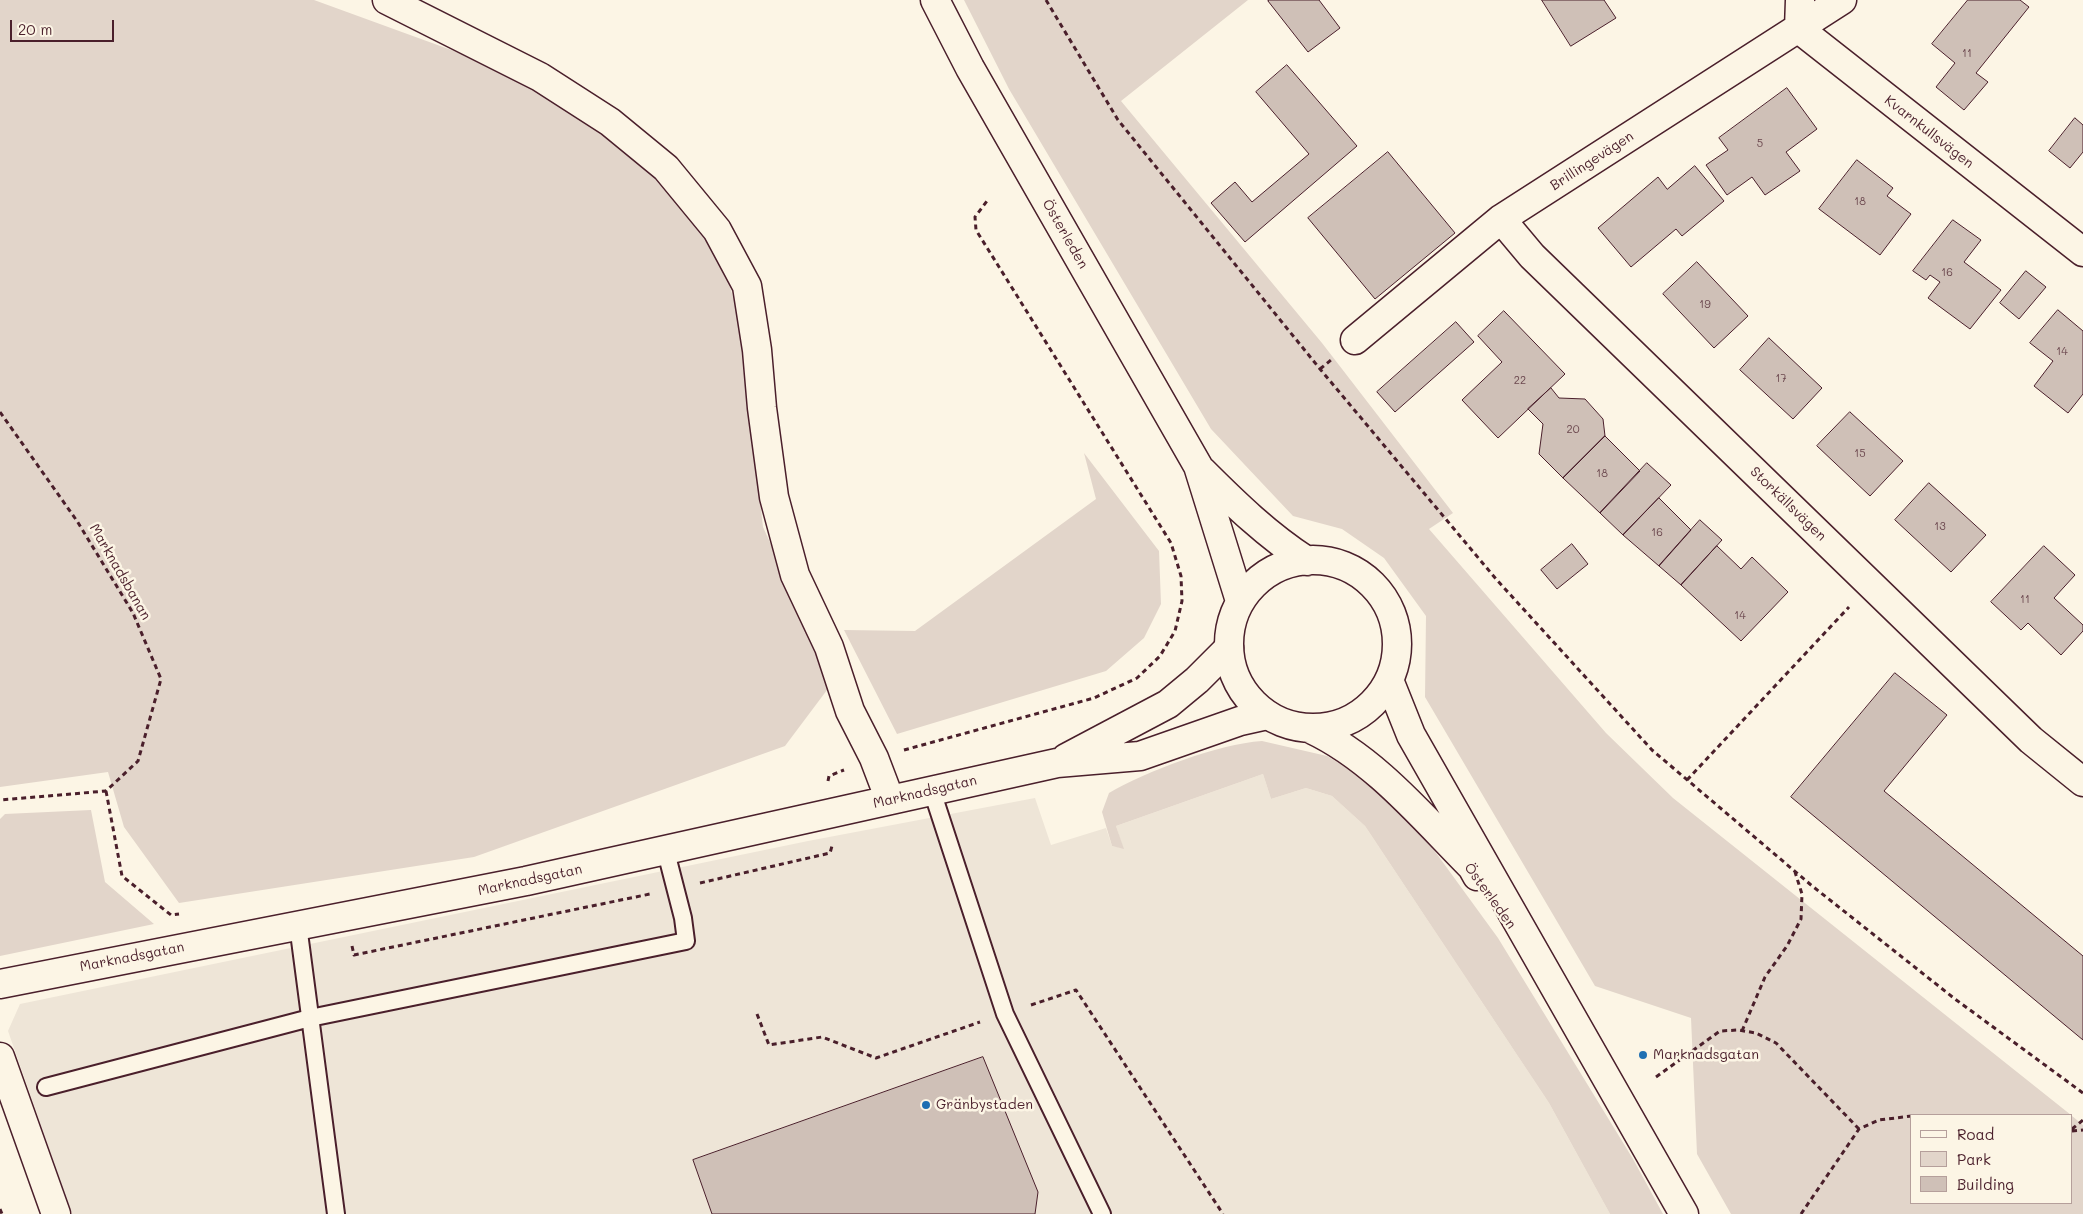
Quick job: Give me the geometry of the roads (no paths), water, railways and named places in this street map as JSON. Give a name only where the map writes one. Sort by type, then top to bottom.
[{"type":"street","points":[[387,0],[540,77],[610,122],[666,168],[717,230],[747,286],[757,350],[762,408],[774,497],[795,575],[829,646],[850,711],[874,758],[890,800]]},
{"type":"street","name":"Österleden","points":[[935,0],[970,68],[1198,466],[1240,601]]},
{"type":"street","points":[[1799,29],[1800,0]]},
{"type":"street","name":"Brillingevägen","points":[[1356,340],[1501,218],[1842,0]]},
{"type":"street","name":"Kvarnkullsvägen","points":[[1799,29],[2083,252]]},
{"type":"street","name":"Storkällsvägen","points":[[1501,218],[1532,256],[1870,584],[2031,740],[2083,782]]},
{"type":"street","name":"Österleden","points":[[1198,466],[1243,512],[1276,541],[1307,561]]},
{"type":"street","points":[[1307,561],[1326,562],[1345,567],[1362,576],[1387,605],[1394,623],[1397,643],[1395,662],[1389,680],[1376,700],[1357,716],[1335,726],[1312,728],[1288,724],[1267,715],[1252,702],[1239,686],[1232,668],[1229,648],[1230,631],[1240,601],[1268,573],[1287,565],[1307,561]]},
{"type":"street","name":"Marknadsgatan","points":[[1057,763],[1168,704],[1197,680],[1229,648]]},
{"type":"street","name":"Österleden","points":[[1389,680],[1411,735],[1684,1214]]},
{"type":"street","name":"Marknadsgatan","points":[[0,984],[666,852],[1057,763],[1140,756],[1240,721],[1267,715]]},
{"type":"street","name":"Österleden","points":[[1312,728],[1331,738],[1380,775],[1472,867],[1549,981],[1592,1054]]},
{"type":"street","points":[[0,1057],[56,1214]]},
{"type":"lane","points":[[932,790],[1005,1014],[1102,1214]]},
{"type":"lane","points":[[46,1087],[310,1018],[686,941],[683,918],[666,852]]},
{"type":"lane","points":[[298,925],[336,1214]]},
{"type":"place","name":"Marknadsgatan","points":[[1643,1055]]},
{"type":"place","name":"Gränbystaden","points":[[926,1105]]}]
